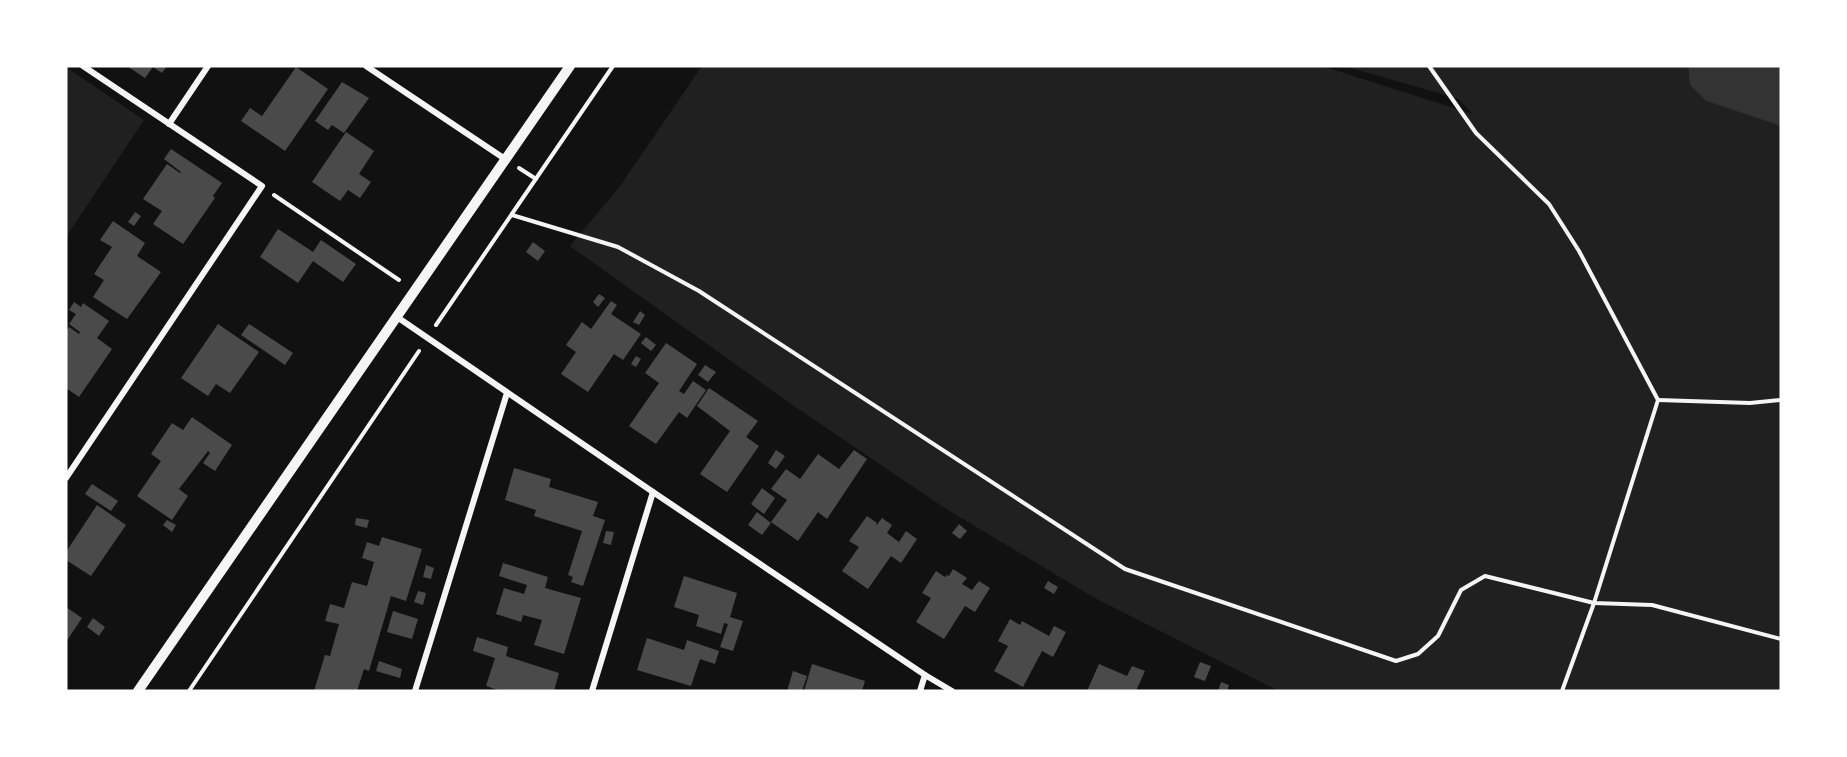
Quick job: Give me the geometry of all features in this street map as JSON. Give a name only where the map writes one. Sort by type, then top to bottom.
[{"type":"street","points":[[66,478],[262,186],[83,66]]},
{"type":"street","points":[[169,124],[208,66]]},
{"type":"street","points":[[366,66],[506,159]]},
{"type":"street","points":[[138,691],[570,66]]},
{"type":"street","points":[[397,317],[653,492],[952,691]]},
{"type":"street","points":[[415,691],[507,393]]},
{"type":"street","points":[[592,691],[653,492]]},
{"type":"street","points":[[920,691],[925,675]]},
{"type":"path","points":[[189,691],[613,66]]},
{"type":"path","points":[[1429,66],[1476,133],[1557,213],[1658,400],[1594,603],[1562,691]]},
{"type":"path","points":[[262,186],[415,291]]},
{"type":"path","points":[[512,215],[618,247],[699,291],[1125,569],[1396,661],[1418,654],[1438,636],[1461,590],[1485,576],[1594,603],[1652,605],[1781,639]]},
{"type":"path","points":[[1658,400],[1750,404],[1781,400]]},
{"type":"shaded area","points":[[702,66],[1322,66],[1473,114],[1459,99],[1344,66],[1688,66],[1690,85],[1706,101],[1781,126],[1781,691],[1279,691],[1093,597],[943,507],[794,406],[570,246],[620,186]]},
{"type":"shaded area","points":[[1688,66],[1781,66],[1781,126],[1706,101],[1690,85]]},
{"type":"shaded area","points":[[66,67],[144,120],[66,237]]},
{"type":"building","points":[[127,66],[167,66],[162,73],[153,67],[145,78]]},
{"type":"building","points":[[296,67],[328,89],[285,151],[241,121],[250,108],[262,116]]},
{"type":"building","points":[[342,82],[369,98],[344,133],[332,125],[328,130],[315,121]]},
{"type":"building","points":[[346,132],[374,151],[359,174],[371,182],[360,198],[348,190],[340,201],[312,182]]},
{"type":"building","points":[[171,149],[222,183],[213,196],[215,198],[183,244],[153,224],[162,211],[143,199],[167,164],[181,172],[164,159]]},
{"type":"building","points":[[135,212],[141,216],[134,226],[128,222]]},
{"type":"building","points":[[113,221],[145,243],[137,256],[161,272],[127,319],[93,297],[104,280],[94,274],[112,247],[100,240]]},
{"type":"building","points":[[278,229],[313,252],[321,240],[356,264],[343,282],[313,261],[298,283],[260,257]]},
{"type":"building","points":[[533,242],[545,251],[538,261],[526,252]]},
{"type":"building","points":[[599,294],[605,298],[598,307],[593,302]]},
{"type":"building","points":[[611,301],[617,305],[611,314],[641,334],[623,360],[614,354],[588,392],[561,374],[576,352],[566,345],[582,322],[591,329]]},
{"type":"building","points":[[74,302],[81,307],[83,303],[109,321],[97,338],[112,349],[79,397],[66,388],[66,331],[69,327],[79,334],[80,332],[69,324],[76,314],[69,310]]},
{"type":"building","points":[[640,311],[645,315],[639,325],[633,322]]},
{"type":"building","points":[[218,324],[259,352],[230,393],[216,384],[208,396],[181,378]]},
{"type":"building","points":[[249,324],[293,353],[285,365],[241,335]]},
{"type":"building","points":[[646,337],[656,345],[651,351],[641,343]]},
{"type":"building","points":[[666,343],[697,364],[679,391],[684,394],[693,381],[706,390],[687,418],[679,412],[656,444],[629,426],[659,383],[645,373]]},
{"type":"building","points":[[636,356],[641,359],[636,367],[631,364]]},
{"type":"building","points":[[705,365],[716,372],[708,382],[698,375]]},
{"type":"building","points":[[709,388],[758,421],[746,437],[759,446],[727,492],[700,474],[730,431],[697,406]]},
{"type":"building","points":[[192,417],[232,445],[215,471],[203,463],[210,453],[208,451],[179,489],[188,496],[172,520],[137,496],[161,461],[151,454],[172,423],[183,430]]},
{"type":"building","points":[[776,450],[785,456],[776,469],[768,463]]},
{"type":"building","points":[[854,450],[867,459],[827,519],[818,512],[798,541],[771,522],[787,500],[771,489],[786,469],[800,479],[818,454],[839,469]]},
{"type":"building","points":[[514,468],[551,479],[549,487],[598,502],[593,516],[605,520],[583,586],[571,582],[573,577],[568,575],[582,531],[534,516],[536,510],[505,500]]},
{"type":"building","points":[[92,484],[118,501],[111,511],[85,494]]},
{"type":"building","points":[[762,488],[775,498],[764,514],[751,504]]},
{"type":"building","points":[[97,505],[126,525],[91,576],[66,560],[66,552]]},
{"type":"building","points":[[757,512],[771,523],[762,535],[748,525]]},
{"type":"building","points":[[867,516],[877,523],[876,526],[882,518],[892,525],[887,533],[899,542],[906,531],[917,539],[901,563],[891,556],[868,589],[842,571],[859,547],[849,541]]},
{"type":"building","points":[[356,518],[369,520],[367,528],[355,525]]},
{"type":"building","points":[[167,520],[176,525],[172,532],[163,525]]},
{"type":"building","points":[[959,524],[967,531],[960,539],[952,533]]},
{"type":"building","points":[[606,531],[614,532],[611,545],[603,543]]},
{"type":"building","points":[[382,537],[422,549],[406,601],[391,596],[369,671],[364,669],[357,691],[314,691],[325,655],[330,656],[339,624],[325,621],[330,604],[344,608],[352,582],[367,586],[374,562],[362,558],[367,542],[379,546]]},
{"type":"building","points":[[503,563],[548,577],[545,588],[581,598],[564,654],[534,645],[542,620],[523,615],[521,622],[496,614],[504,588],[524,594],[527,585],[499,576]]},
{"type":"building","points":[[426,565],[434,568],[431,579],[423,577]]},
{"type":"building","points":[[953,569],[967,578],[962,584],[972,590],[979,581],[990,588],[975,612],[965,606],[944,639],[916,622],[931,598],[922,593],[936,571],[945,577],[949,576]]},
{"type":"building","points":[[684,576],[737,593],[730,617],[743,621],[733,651],[720,647],[728,624],[724,623],[721,634],[696,626],[699,615],[674,607]]},
{"type":"building","points":[[1048,581],[1058,587],[1054,594],[1044,588]]},
{"type":"building","points":[[418,591],[426,593],[423,605],[414,602]]},
{"type":"building","points":[[66,607],[82,618],[66,642]]},
{"type":"building","points":[[393,611],[418,619],[412,639],[387,632]]},
{"type":"building","points":[[93,618],[105,627],[99,636],[87,627]]},
{"type":"building","points":[[1010,619],[1020,625],[1022,621],[1049,636],[1054,626],[1066,632],[1053,657],[1042,651],[1023,687],[994,671],[1008,646],[998,641]]},
{"type":"building","points":[[477,637],[508,647],[506,656],[559,673],[554,691],[501,691],[486,686],[495,658],[473,651]]},
{"type":"building","points":[[647,638],[684,650],[687,640],[719,651],[715,664],[700,659],[691,686],[637,670]]},
{"type":"building","points":[[379,661],[402,669],[400,678],[376,671]]},
{"type":"building","points":[[1200,662],[1211,666],[1205,681],[1194,677]]},
{"type":"building","points":[[812,664],[865,681],[862,691],[804,691]]},
{"type":"building","points":[[1099,664],[1127,676],[1132,666],[1145,671],[1136,691],[1087,691]]},
{"type":"building","points":[[793,671],[807,676],[802,691],[787,691]]},
{"type":"building","points":[[1221,682],[1229,685],[1227,691],[1218,691]]}]
